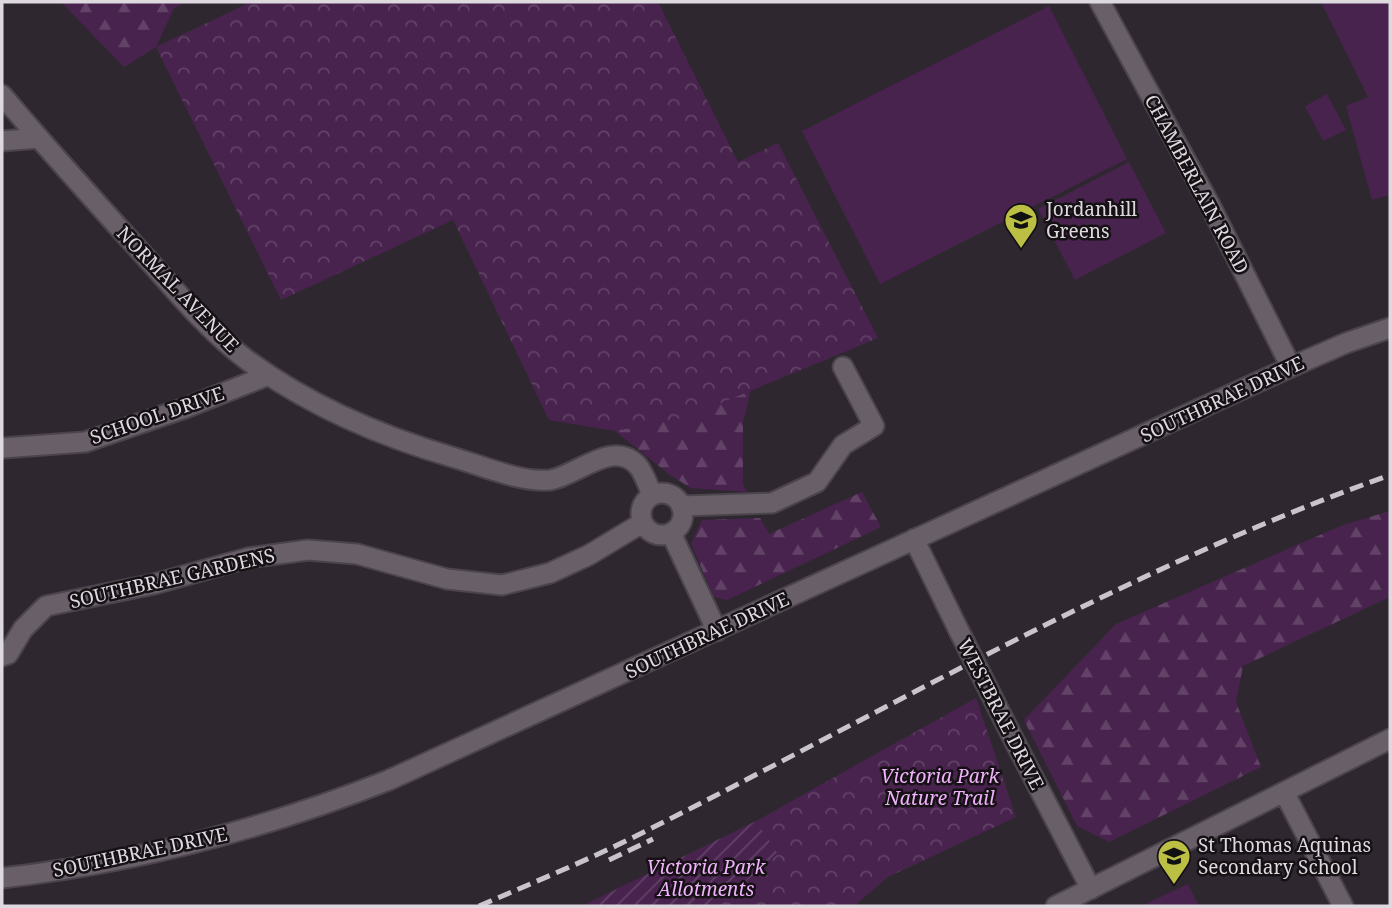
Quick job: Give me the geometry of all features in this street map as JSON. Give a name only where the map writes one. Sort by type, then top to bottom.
[{"type":"street","name":"CHAMBERLAIN ROAD","points":[[1100,2],[1210,205],[1291,367]]},
{"type":"street","name":"NORMAL AVENUE","points":[[2,95],[212,330],[268,375],[310,401],[409,444],[523,478],[550,480],[576,471],[601,457],[621,456],[638,466],[652,494]]},
{"type":"street","points":[[2,141],[39,138]]},
{"type":"street","name":"SOUTHBRAE DRIVE","points":[[2,878],[177,848],[348,796],[439,758],[1291,367],[1346,343],[1390,328]]},
{"type":"street","points":[[681,506],[772,503],[817,482],[844,444],[874,426],[844,368]]},
{"type":"street","name":"SCHOOL DRIVE","points":[[6,445],[85,442],[185,408],[268,375]]},
{"type":"street","points":[[666,493],[673,496],[681,506],[683,512],[680,524],[671,533],[652,533],[642,523],[640,516],[643,503],[652,494],[666,493]]},
{"type":"street","name":"SOUTHBRAE GARDENS","points":[[2,656],[8,654],[23,629],[46,606],[154,584],[248,558],[308,550],[357,554],[447,579],[502,585],[550,573],[589,555],[642,523]]},
{"type":"street","points":[[671,533],[718,631]]},
{"type":"street","name":"WESTBRAE DRIVE","points":[[914,539],[1091,889]]},
{"type":"street","points":[[1056,906],[1390,739]]},
{"type":"street","points":[[1284,792],[1343,906]]},
{"type":"green space","points":[[61,2],[186,2],[174,8],[156,47],[124,67]]},
{"type":"green space","points":[[251,2],[658,2],[738,162],[778,143],[878,338],[687,417],[615,431],[549,420],[453,220],[281,300],[156,47]]},
{"type":"green space","points":[[1321,2],[1390,2],[1390,195],[1372,200],[1346,106],[1368,97]]},
{"type":"green space","points":[[1049,6],[1127,159],[880,284],[802,131]]},
{"type":"green space","points":[[1327,94],[1346,130],[1323,141],[1305,106]]},
{"type":"green space","points":[[1129,162],[1166,233],[1075,280],[1038,209]]},
{"type":"green space","points":[[751,390],[743,422],[743,484],[747,492],[691,488],[670,475],[615,431],[687,417]]},
{"type":"green space","points":[[862,492],[881,527],[727,600],[714,597],[691,544],[702,520],[760,518],[769,534]]},
{"type":"green space","points":[[1390,511],[1390,597],[1243,666],[1236,702],[1261,767],[1109,842],[1077,826],[1024,720],[1116,624],[1343,525]]},
{"type":"green space","name":"Victoria Park Nature Trail","points":[[976,698],[1016,817],[888,877],[854,906],[717,906],[777,854],[756,821]]},
{"type":"green space","name":"Victoria Park Allotments","points":[[756,821],[778,854],[717,906],[582,906]]},
{"type":"green space","points":[[1188,884],[1199,906],[1141,906]]},
{"type":"railway","points":[[479,906],[638,835],[1102,597],[1293,512],[1390,475]]},
{"type":"railway","points":[[609,860],[653,839]]},
{"type":"place","name":"Jordanhill Greens","points":[[1021,250]]},
{"type":"place","name":"St Thomas Aquinas Secondary School","points":[[1174,886]]}]
